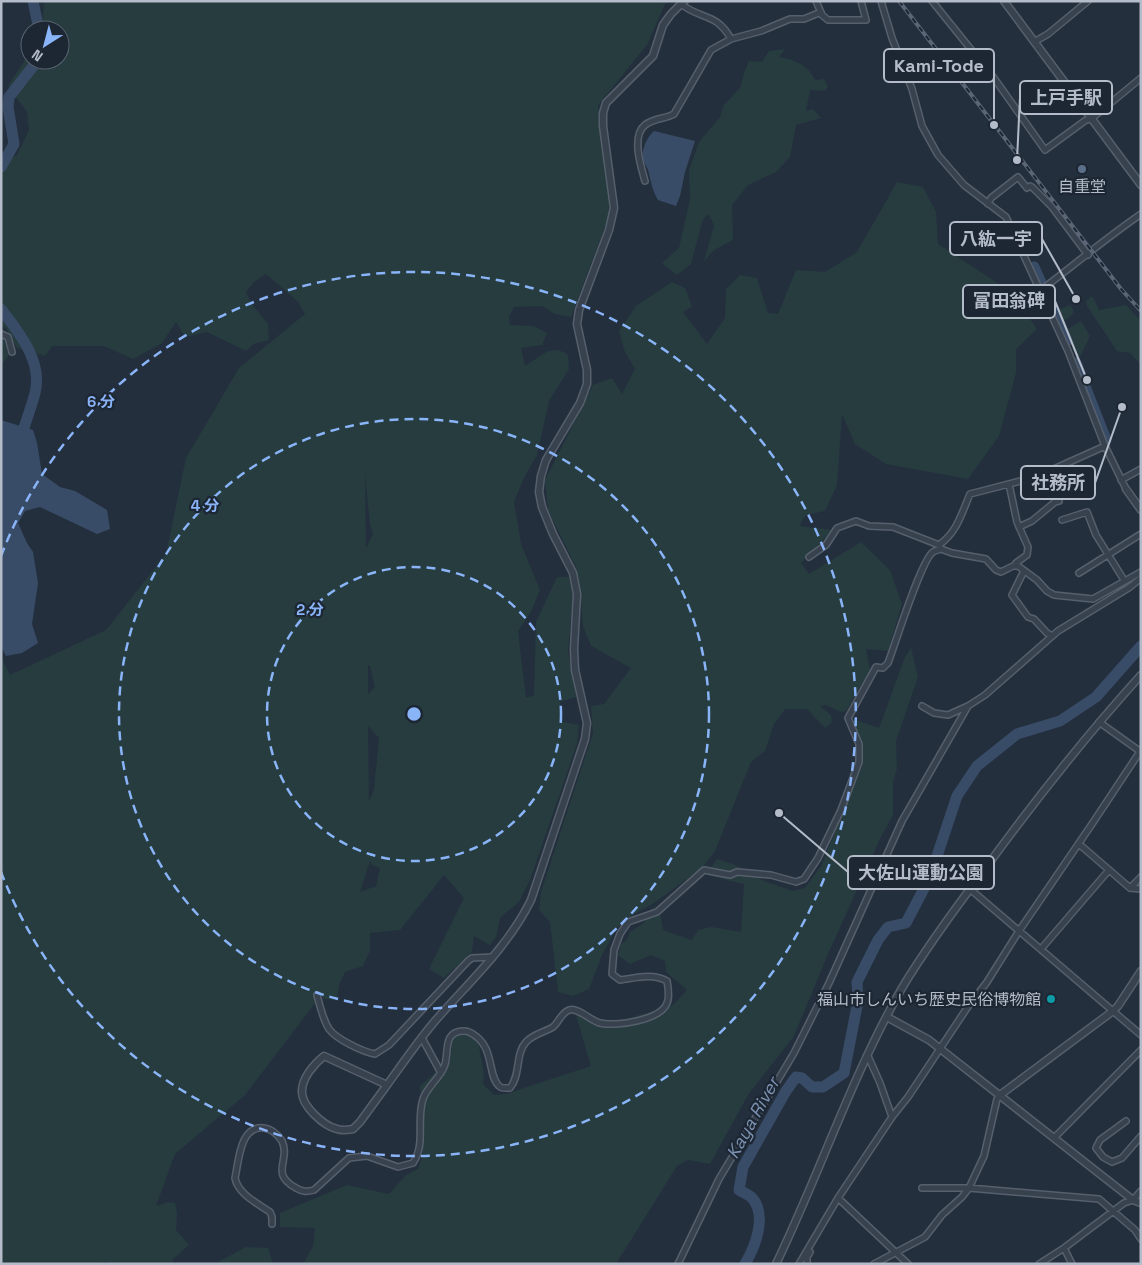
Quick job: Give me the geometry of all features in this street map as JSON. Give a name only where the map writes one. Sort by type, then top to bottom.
[{"type":"street","points":[[816,1],[821,12],[828,20],[866,20],[861,1]]},
{"type":"street","points":[[881,1],[892,38],[912,89],[922,126],[929,142],[938,156],[964,185],[1006,217],[1043,288],[1105,446],[1126,489],[1141,510]]},
{"type":"street","points":[[932,1],[994,78],[1045,150],[1086,120],[1091,119],[1141,78]]},
{"type":"street","points":[[1004,1],[1141,185]]},
{"type":"street","points":[[1034,42],[1048,34],[1088,1]]},
{"type":"street","points":[[387,1085],[324,1056],[316,1062],[309,1073],[303,1085],[302,1099],[312,1113],[324,1123],[336,1129],[353,1129],[360,1122],[422,1038],[493,957],[522,918],[531,900],[585,739],[587,723],[575,670],[574,649],[578,594],[573,572],[553,534],[542,507],[539,492],[546,460],[580,403],[587,384],[587,370],[577,324],[579,310],[609,230],[614,208],[603,126],[603,112],[606,103],[613,94],[653,56],[663,25],[683,3],[688,10],[711,17],[726,29],[731,38]]},
{"type":"street","points":[[644,181],[637,153],[640,132],[644,125],[674,114],[711,50],[731,38],[761,31],[790,19],[804,18],[821,12]]},
{"type":"street","points":[[988,204],[991,198],[1018,177],[1027,188],[1032,187],[1052,207],[1088,254]]},
{"type":"street","points":[[1043,288],[1117,230],[1141,214]]},
{"type":"street","points":[[1,334],[8,337],[12,352]]},
{"type":"street","points":[[272,1224],[270,1212],[241,1191],[236,1183],[245,1138],[250,1130],[258,1127],[267,1128],[277,1135],[282,1142],[284,1150],[282,1176],[287,1183],[308,1192],[314,1190],[349,1158],[359,1156],[382,1160],[398,1167],[407,1166],[413,1163],[418,1155],[422,1100],[441,1073],[446,1062],[447,1043],[451,1036],[458,1032],[469,1032],[481,1041],[487,1050],[497,1083],[503,1088],[510,1088],[516,1080],[521,1052],[527,1040],[555,1026],[567,1011],[575,1010],[600,1023],[611,1024],[654,1016],[664,1009],[668,1002],[667,980],[651,976],[620,980],[612,974],[614,950],[620,934],[628,922],[657,912],[704,870],[730,875],[737,872],[771,875],[796,882],[804,879],[818,858],[841,810],[860,762],[859,744],[848,718],[876,667],[882,668],[888,664],[926,561],[949,538],[955,529],[970,494],[1036,477],[1105,446]]},
{"type":"street","points":[[1121,480],[1141,469]]},
{"type":"street","points":[[809,557],[826,545],[837,528],[856,521],[869,526],[893,527],[952,553],[986,559],[1000,572],[1016,566],[1016,563],[1027,555],[1028,547],[1014,512],[1009,484]]},
{"type":"street","points":[[1019,527],[1059,501]]},
{"type":"street","points":[[1062,520],[1086,512],[1096,535],[1124,580]]},
{"type":"street","points":[[1079,573],[1141,534]]},
{"type":"street","points":[[1016,566],[1024,570],[1054,595],[1093,599],[1141,572]]},
{"type":"street","points":[[1024,570],[1012,595],[1028,617],[1034,619],[1052,636]]},
{"type":"street","points":[[922,706],[934,713],[948,716],[968,706],[985,695],[1058,630],[1130,587],[1141,578]]},
{"type":"street","points":[[776,1264],[868,1056],[887,1017],[925,952],[1033,803],[1099,722],[1141,675]]},
{"type":"street","points":[[678,1264],[719,1179],[794,1053],[829,983],[902,821],[968,706]]},
{"type":"street","points":[[800,1264],[838,1198],[892,1117],[908,1097],[939,1048],[987,982],[1140,751],[1099,722]]},
{"type":"street","points":[[1078,844],[1130,888],[1141,889]]},
{"type":"street","points":[[1041,949],[1109,870]]},
{"type":"street","points":[[1130,888],[1141,877]]},
{"type":"street","points":[[970,889],[1141,1035]]},
{"type":"street","points":[[317,995],[330,1030],[352,1045],[375,1054],[388,1045],[468,961],[472,958],[493,957]]},
{"type":"street","points":[[874,1264],[895,1251],[925,1237],[942,1215],[969,1188],[984,1156],[997,1099],[1000,1095],[1113,1011],[1141,971]]},
{"type":"street","points":[[887,1017],[929,1040],[1133,1200],[1141,1203]]},
{"type":"street","points":[[422,1038],[441,1073]]},
{"type":"street","points":[[1054,1138],[1140,1051]]},
{"type":"street","points":[[868,1056],[892,1117]]},
{"type":"street","points":[[1126,1121],[1100,1140],[1096,1148],[1103,1157],[1112,1162],[1122,1158],[1141,1136]]},
{"type":"street","points":[[922,1188],[969,1188],[1099,1199],[1135,1230],[1141,1239]]},
{"type":"street","points":[[1039,1264],[1064,1248],[1124,1203],[1133,1200],[1141,1191]]},
{"type":"street","points":[[838,1198],[908,1264]]},
{"type":"street","points":[[807,1264],[807,1257],[812,1249],[809,1247]]},
{"type":"street","points":[[1064,1248],[1072,1264]]},
{"type":"green space","points":[[44,1],[669,1],[665,4],[647,45],[598,105],[610,209],[571,317],[555,314],[542,306],[514,307],[509,317],[510,325],[534,326],[547,333],[542,345],[521,348],[525,366],[546,352],[556,350],[568,355],[569,369],[549,401],[537,455],[524,478],[514,502],[521,544],[540,590],[531,612],[518,631],[526,698],[534,695],[536,622],[557,577],[569,577],[573,593],[568,651],[576,697],[560,702],[563,722],[579,725],[577,744],[530,880],[519,902],[500,918],[496,937],[490,945],[474,936],[472,952],[444,978],[429,969],[464,898],[444,875],[400,930],[370,933],[370,951],[363,966],[345,972],[339,985],[337,1000],[323,999],[322,994],[245,1095],[175,1154],[156,1206],[168,1202],[175,1203],[177,1213],[176,1230],[189,1245],[172,1260],[174,1264],[107,1264],[106,1261],[101,1264],[1,1264],[1,656],[10,675],[106,630],[166,554],[186,458],[239,368],[305,314],[298,302],[266,274],[254,282],[246,292],[251,303],[268,324],[269,340],[253,344],[246,351],[207,332],[185,337],[176,322],[162,343],[133,359],[104,346],[52,346],[45,356],[17,348],[6,328],[1,326],[1,163],[17,155],[29,130],[27,112],[8,86],[20,67],[20,70],[70,70],[70,20],[43,20]],"holes":[[[365,474],[370,524],[373,534],[366,548]],[[368,665],[370,666],[375,687],[368,694]],[[368,726],[379,738],[374,789],[369,802]],[[370,861],[372,865],[380,868],[376,886],[360,892]]]},
{"type":"green space","points":[[785,49],[779,57],[804,66],[815,80],[824,79],[828,87],[824,91],[810,90],[806,111],[813,109],[821,118],[796,125],[790,157],[776,172],[748,185],[732,205],[733,240],[714,250],[704,261],[714,226],[709,214],[703,219],[691,264],[677,275],[662,263],[679,248],[690,199],[689,170],[699,142],[720,117],[724,105],[740,88],[749,61],[762,62],[769,51]]},
{"type":"green space","points":[[897,182],[923,187],[936,212],[938,244],[1011,292],[1037,329],[1016,349],[1016,373],[999,436],[968,479],[886,464],[855,444],[842,414],[837,485],[825,511],[806,515],[799,526],[833,530],[801,563],[809,574],[861,542],[890,570],[902,604],[888,651],[866,649],[870,670],[846,711],[841,712],[826,705],[820,706],[831,715],[832,722],[825,728],[807,709],[785,709],[774,724],[765,751],[751,762],[715,851],[702,868],[654,903],[631,916],[616,929],[602,955],[589,989],[573,996],[558,992],[550,922],[539,910],[541,892],[593,733],[591,706],[604,704],[631,668],[591,646],[583,626],[580,587],[576,567],[548,510],[545,480],[593,385],[612,378],[622,394],[635,369],[625,352],[619,331],[636,306],[672,282],[685,288],[692,306],[683,312],[707,344],[725,318],[726,289],[740,275],[757,278],[768,313],[778,314],[796,270],[825,272],[857,252]]},
{"type":"green space","points":[[1049,291],[1058,310],[1070,305],[1074,311],[1072,315],[1064,320],[1060,319],[1058,311],[1056,311],[1047,292]]},
{"type":"green space","points":[[1093,297],[1099,310],[1126,305],[1141,321],[1141,365],[1130,353],[1117,351],[1087,306],[1086,301]]},
{"type":"green space","points":[[1081,321],[1090,336],[1081,355],[1077,358],[1065,331]]},
{"type":"green space","points":[[1,337],[4,339],[9,355],[1,366]]},
{"type":"green space","points":[[911,648],[918,677],[896,741],[897,768],[893,782],[893,815],[880,839],[828,954],[794,1036],[748,1095],[710,1164],[688,1160],[677,1166],[616,1264],[303,1264],[313,1246],[315,1228],[280,1227],[280,1213],[347,1185],[389,1194],[406,1175],[418,1169],[423,1154],[420,1086],[450,1060],[453,1038],[461,1028],[469,1030],[477,1039],[484,1074],[483,1084],[494,1095],[506,1094],[591,1066],[573,1005],[597,1020],[616,1022],[673,1005],[687,990],[666,972],[665,961],[651,955],[630,964],[618,955],[621,944],[627,940],[630,932],[644,923],[651,909],[655,907],[661,917],[663,930],[692,940],[698,930],[711,927],[741,932],[744,884],[706,875],[717,859],[738,866],[764,881],[793,891],[805,888],[821,866],[863,764],[863,746],[855,729],[853,719],[879,728],[905,657]]},
{"type":"green space","points":[[246,1247],[268,1248],[273,1264],[218,1264],[220,1261]]},
{"type":"water","points":[[654,131],[695,141],[676,206],[658,200],[643,159],[645,144]]},
{"type":"water","points":[[1,420],[33,430],[42,474],[60,487],[75,491],[107,510],[110,529],[97,534],[40,507],[25,511],[18,523],[33,552],[38,583],[32,624],[38,643],[22,653],[6,656],[1,647]]},
{"type":"waterway","points":[[33,1],[37,20]]},
{"type":"waterway","points":[[1,167],[14,144],[8,107],[9,97],[30,70]]},
{"type":"waterway","points":[[1034,267],[1067,341]]},
{"type":"waterway","points":[[1,309],[28,348],[36,370],[35,393],[20,442]]},
{"type":"waterway","points":[[1076,363],[1106,440]]},
{"type":"waterway","name":"Kaya River","points":[[745,1264],[756,1241],[759,1214],[753,1199],[739,1190],[743,1167],[786,1091],[796,1077],[802,1078],[812,1087],[823,1087],[844,1073],[858,1001],[857,982],[878,940],[888,927],[906,923],[930,877],[957,796],[977,766],[1017,734],[1060,721],[1096,697],[1141,646]]},
{"type":"railway","points":[[899,1],[1121,289],[1141,311]]},
{"type":"place","name":"Kami-Tode","points":[[994,125]]},
{"type":"place","name":"上戸手駅","points":[[1017,160]]},
{"type":"place","name":"自重堂","points":[[1082,169]]},
{"type":"place","name":"八紘一宇","points":[[1076,299]]},
{"type":"place","name":"富田翁碑","points":[[1087,380]]},
{"type":"place","name":"社務所","points":[[1122,407]]},
{"type":"place","name":"大佐山運動公園","points":[[779,813]]},
{"type":"place","name":"福山市しんいち歴史民俗博物館","points":[[1051,999]]}]
